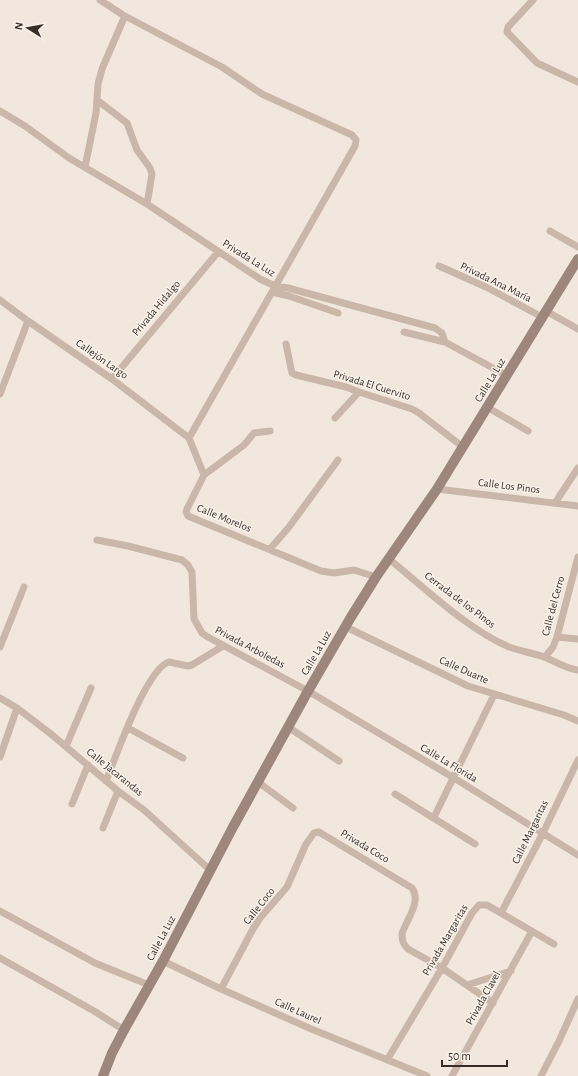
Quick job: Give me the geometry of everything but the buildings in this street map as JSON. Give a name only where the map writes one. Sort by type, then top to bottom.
[{"type":"street","points":[[100,0],[123,15],[222,67],[262,94],[352,135],[356,140],[355,146],[189,438],[204,475],[244,445],[254,434],[270,431]]},
{"type":"street","points":[[533,0],[508,27],[507,32],[536,63],[578,82]]},
{"type":"street","points":[[85,167],[96,113],[98,84],[102,69],[124,18],[123,15]]},
{"type":"street","points":[[97,100],[127,124],[137,150],[150,168],[152,174],[147,204]]},
{"type":"street","name":"Privada La Luz","points":[[0,111],[25,126],[69,158],[147,204],[273,289],[288,288],[435,328],[442,333],[445,342],[506,375]]},
{"type":"street","points":[[550,231],[578,247]]},
{"type":"street","name":"Privada Hidalgo","points":[[112,379],[218,252]]},
{"type":"street","name":"Calle La Luz","points":[[104,1076],[112,1052],[163,961],[210,870],[308,691],[369,588],[437,488],[578,259]]},
{"type":"street","name":"Privada Ana María","points":[[439,266],[578,329]]},
{"type":"street","points":[[273,289],[338,313]]},
{"type":"street","name":"Callejón Largo","points":[[0,300],[28,322],[112,379],[189,438]]},
{"type":"street","points":[[0,394],[28,322]]},
{"type":"street","points":[[404,332],[445,342]]},
{"type":"street","name":"Privada El Cuervito","points":[[286,344],[292,373],[309,379],[346,387],[412,409],[463,447]]},
{"type":"street","points":[[335,418],[359,392]]},
{"type":"street","points":[[487,407],[528,431]]},
{"type":"street","points":[[270,549],[289,527],[338,460]]},
{"type":"street","points":[[555,503],[578,468]]},
{"type":"street","name":"Calle Morelos","points":[[204,475],[187,509],[186,512],[188,516],[321,571],[334,573],[354,570],[376,577]]},
{"type":"street","name":"Calle Los Pinos","points":[[437,488],[578,506]]},
{"type":"street","name":"Privada Arboledas","points":[[97,540],[128,546],[182,560],[188,565],[192,572],[194,619],[202,633],[223,646],[308,691]]},
{"type":"street","name":"Calle del Cerro","points":[[545,657],[553,647],[557,637],[578,557]]},
{"type":"street","name":"Cerrada de los Pinos","points":[[389,560],[466,622],[485,634],[510,647],[545,657],[568,668],[578,670]]},
{"type":"street","points":[[0,647],[24,588]]},
{"type":"street","name":"Calle Duarte","points":[[346,627],[468,686],[564,715],[578,721]]},
{"type":"street","points":[[557,637],[578,639]]},
{"type":"street","points":[[106,781],[142,695],[160,667],[170,662],[188,666],[192,665],[223,646]]},
{"type":"street","points":[[66,746],[91,688]]},
{"type":"street","name":"Calle La Florida","points":[[308,691],[454,778],[578,855]]},
{"type":"street","points":[[434,817],[494,694]]},
{"type":"street","name":"Calle Jacarandas","points":[[0,698],[33,719],[66,746],[118,792],[144,810],[210,870]]},
{"type":"street","points":[[0,757],[17,708]]},
{"type":"street","points":[[128,728],[183,758]]},
{"type":"street","points":[[288,728],[339,761]]},
{"type":"street","name":"Calle Margaritas","points":[[501,914],[578,760]]},
{"type":"street","points":[[72,804],[88,765]]},
{"type":"street","points":[[258,782],[293,808]]},
{"type":"street","points":[[103,828],[118,792]]},
{"type":"street","points":[[395,794],[475,844]]},
{"type":"street","name":"Privada Coco","points":[[312,835],[316,832],[322,833],[412,888],[416,896],[416,900],[402,934],[402,940],[408,949],[442,968]]},
{"type":"street","name":"Calle Coco","points":[[221,989],[260,918],[287,888],[312,835]]},
{"type":"street","name":"Privada Margaritas","points":[[387,1060],[442,968],[476,907],[482,904],[554,944]]},
{"type":"street","points":[[0,911],[95,963],[149,985]]},
{"type":"street","name":"Privada Clavel","points":[[452,1076],[494,1003],[532,931]]},
{"type":"street","points":[[0,958],[94,1010],[124,1030]]},
{"type":"street","name":"Calle Laurel","points":[[163,961],[221,989],[427,1076]]},
{"type":"street","points":[[442,968],[494,1003]]},
{"type":"street","points":[[467,985],[511,971]]},
{"type":"street","points":[[541,1076],[578,999]]}]
